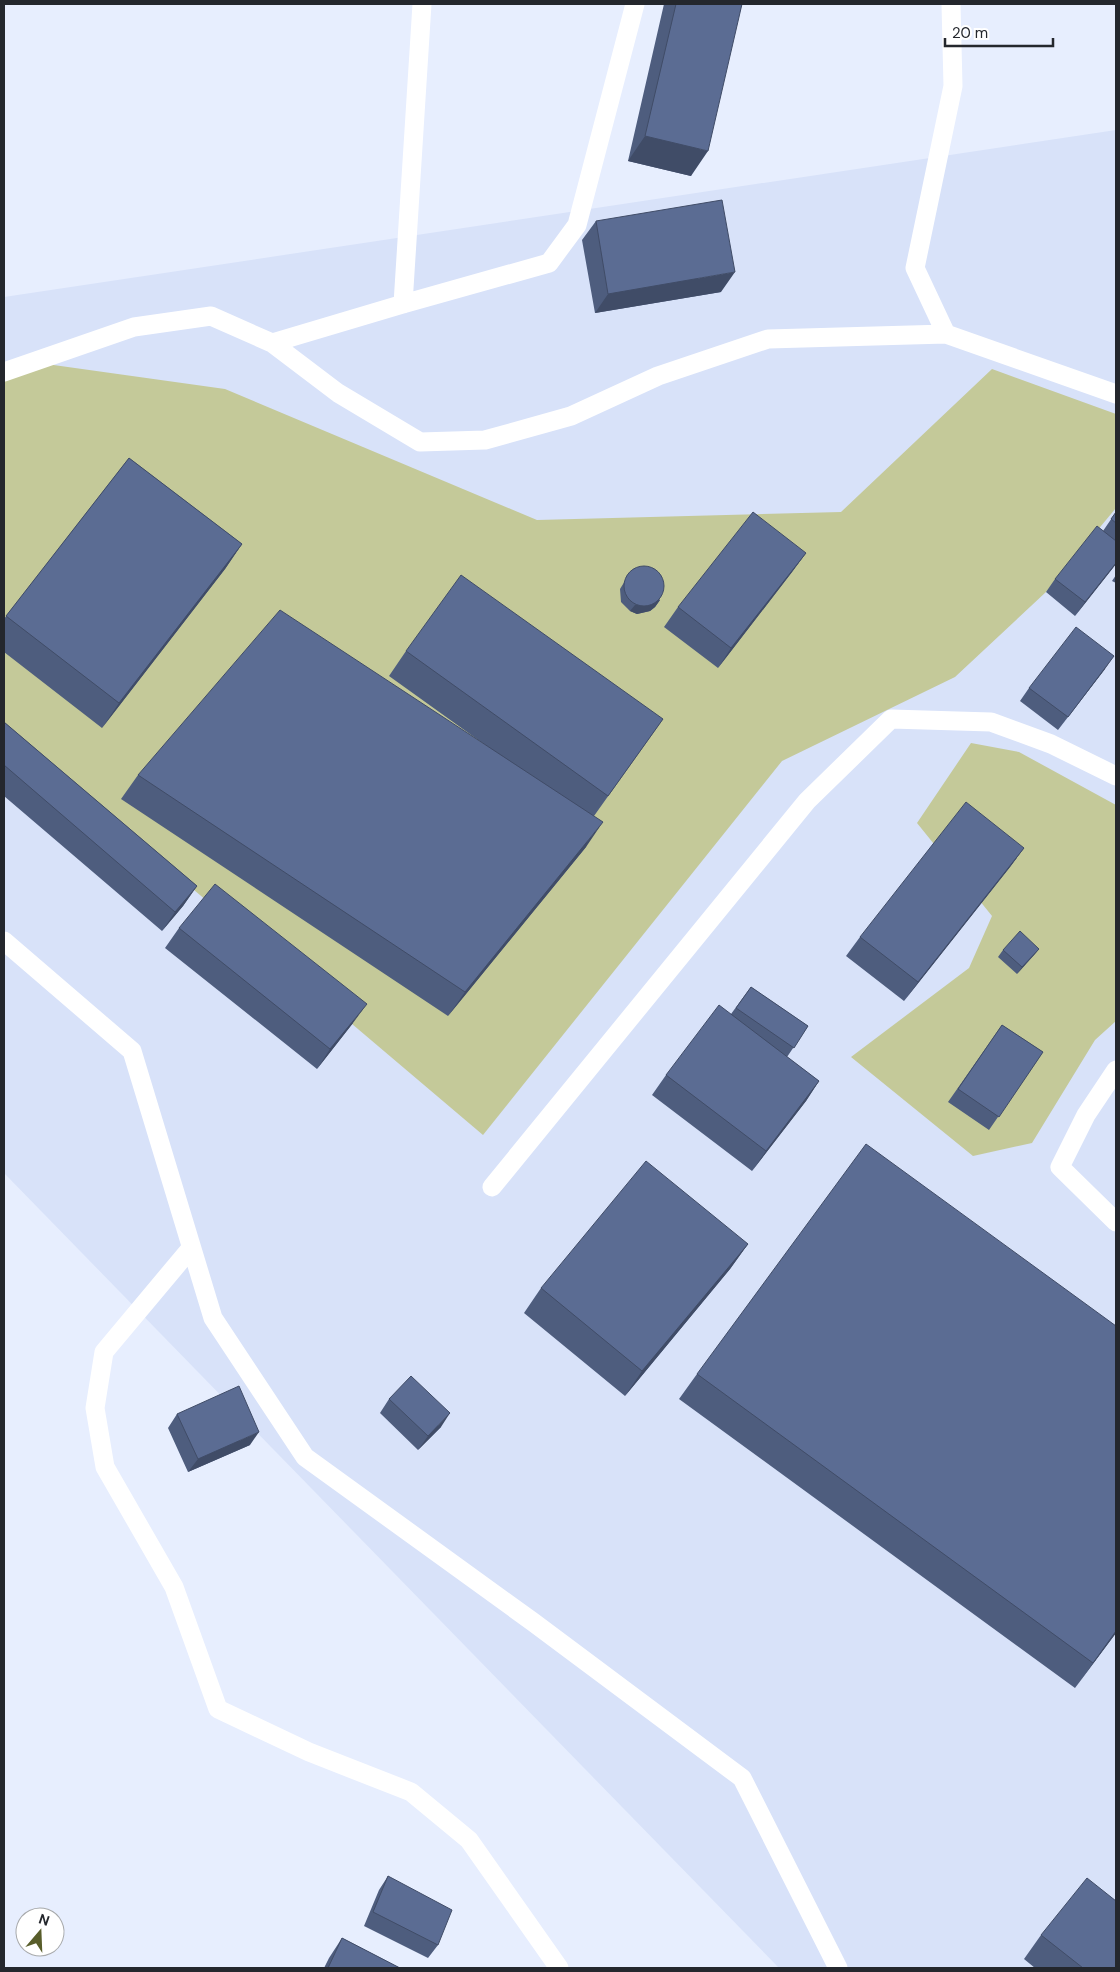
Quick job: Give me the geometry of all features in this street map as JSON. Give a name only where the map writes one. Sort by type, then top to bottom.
[{"type":"lane","points":[[403,304],[422,4]]},
{"type":"lane","points":[[272,343],[403,304],[549,264],[577,225],[635,4]]},
{"type":"lane","points":[[946,334],[915,268],[953,86],[951,4]]},
{"type":"lane","points":[[4,372],[134,327],[211,316],[272,343],[338,393],[420,442],[485,440],[571,416],[658,376],[768,339],[946,334],[1116,394]]},
{"type":"lane","points":[[492,1187],[807,801],[891,719],[991,722],[1051,744],[1116,776]]},
{"type":"lane","points":[[4,941],[132,1051],[213,1318],[305,1457],[533,1622],[742,1778],[838,1968]]},
{"type":"lane","points":[[1116,1070],[1086,1114],[1060,1167],[1116,1222]]},
{"type":"lane","points":[[192,1248],[104,1352],[94,1408],[105,1467],[174,1587],[218,1708],[309,1752],[411,1792],[469,1840],[559,1968]]},
{"type":"shaded area","points":[[1116,130],[1116,1968],[779,1968],[4,1173],[4,297]]},
{"type":"green space","points":[[32,362],[225,389],[537,520],[841,512],[992,369],[1116,414],[1116,508],[1046,592],[955,677],[782,761],[483,1135],[4,729],[4,371]]},
{"type":"green space","points":[[971,743],[1019,752],[1116,805],[1116,1021],[1095,1040],[1032,1143],[973,1156],[851,1057],[969,968],[992,916],[917,823]]},
{"type":"building","points":[[676,4],[742,4],[708,151],[645,136]]},
{"type":"building","points":[[722,200],[735,272],[608,294],[596,221]]},
{"type":"building","points":[[129,458],[242,544],[119,703],[6,616]]},
{"type":"building","points":[[753,512],[806,553],[731,648],[678,607]]},
{"type":"building","points":[[1116,512],[1116,523],[1111,519]]},
{"type":"building","points":[[1097,526],[1116,541],[1116,563],[1085,602],[1055,579]]},
{"type":"building","points":[[644,566],[658,572],[664,586],[658,600],[644,606],[630,600],[624,586],[630,572]]},
{"type":"building","points":[[461,575],[663,719],[608,796],[406,651]]},
{"type":"building","points":[[280,610],[603,822],[465,992],[138,775]]},
{"type":"building","points":[[1076,627],[1114,656],[1068,717],[1029,688]]},
{"type":"building","points":[[4,722],[197,886],[175,912],[4,765]]},
{"type":"building","points":[[966,802],[1024,848],[918,982],[860,937]]},
{"type":"building","points":[[215,884],[367,1004],[330,1049],[179,928]]},
{"type":"building","points":[[1020,931],[1039,949],[1022,967],[1003,950]]},
{"type":"building","points":[[751,987],[808,1026],[794,1048],[736,1008]]},
{"type":"building","points":[[719,1005],[819,1081],[766,1151],[666,1075]]},
{"type":"building","points":[[1002,1025],[1043,1052],[999,1117],[958,1089]]},
{"type":"building","points":[[866,1144],[1116,1326],[1116,1631],[1093,1663],[697,1374]]},
{"type":"building","points":[[646,1161],[748,1244],[642,1371],[541,1288]]},
{"type":"building","points":[[411,1376],[450,1413],[428,1436],[389,1399]]},
{"type":"building","points":[[239,1386],[259,1432],[198,1459],[177,1414]]},
{"type":"building","points":[[388,1876],[452,1910],[438,1945],[373,1912]]},
{"type":"building","points":[[1087,1878],[1116,1901],[1116,1968],[1083,1968],[1041,1935]]},
{"type":"building","points":[[342,1938],[400,1968],[328,1968]]}]
